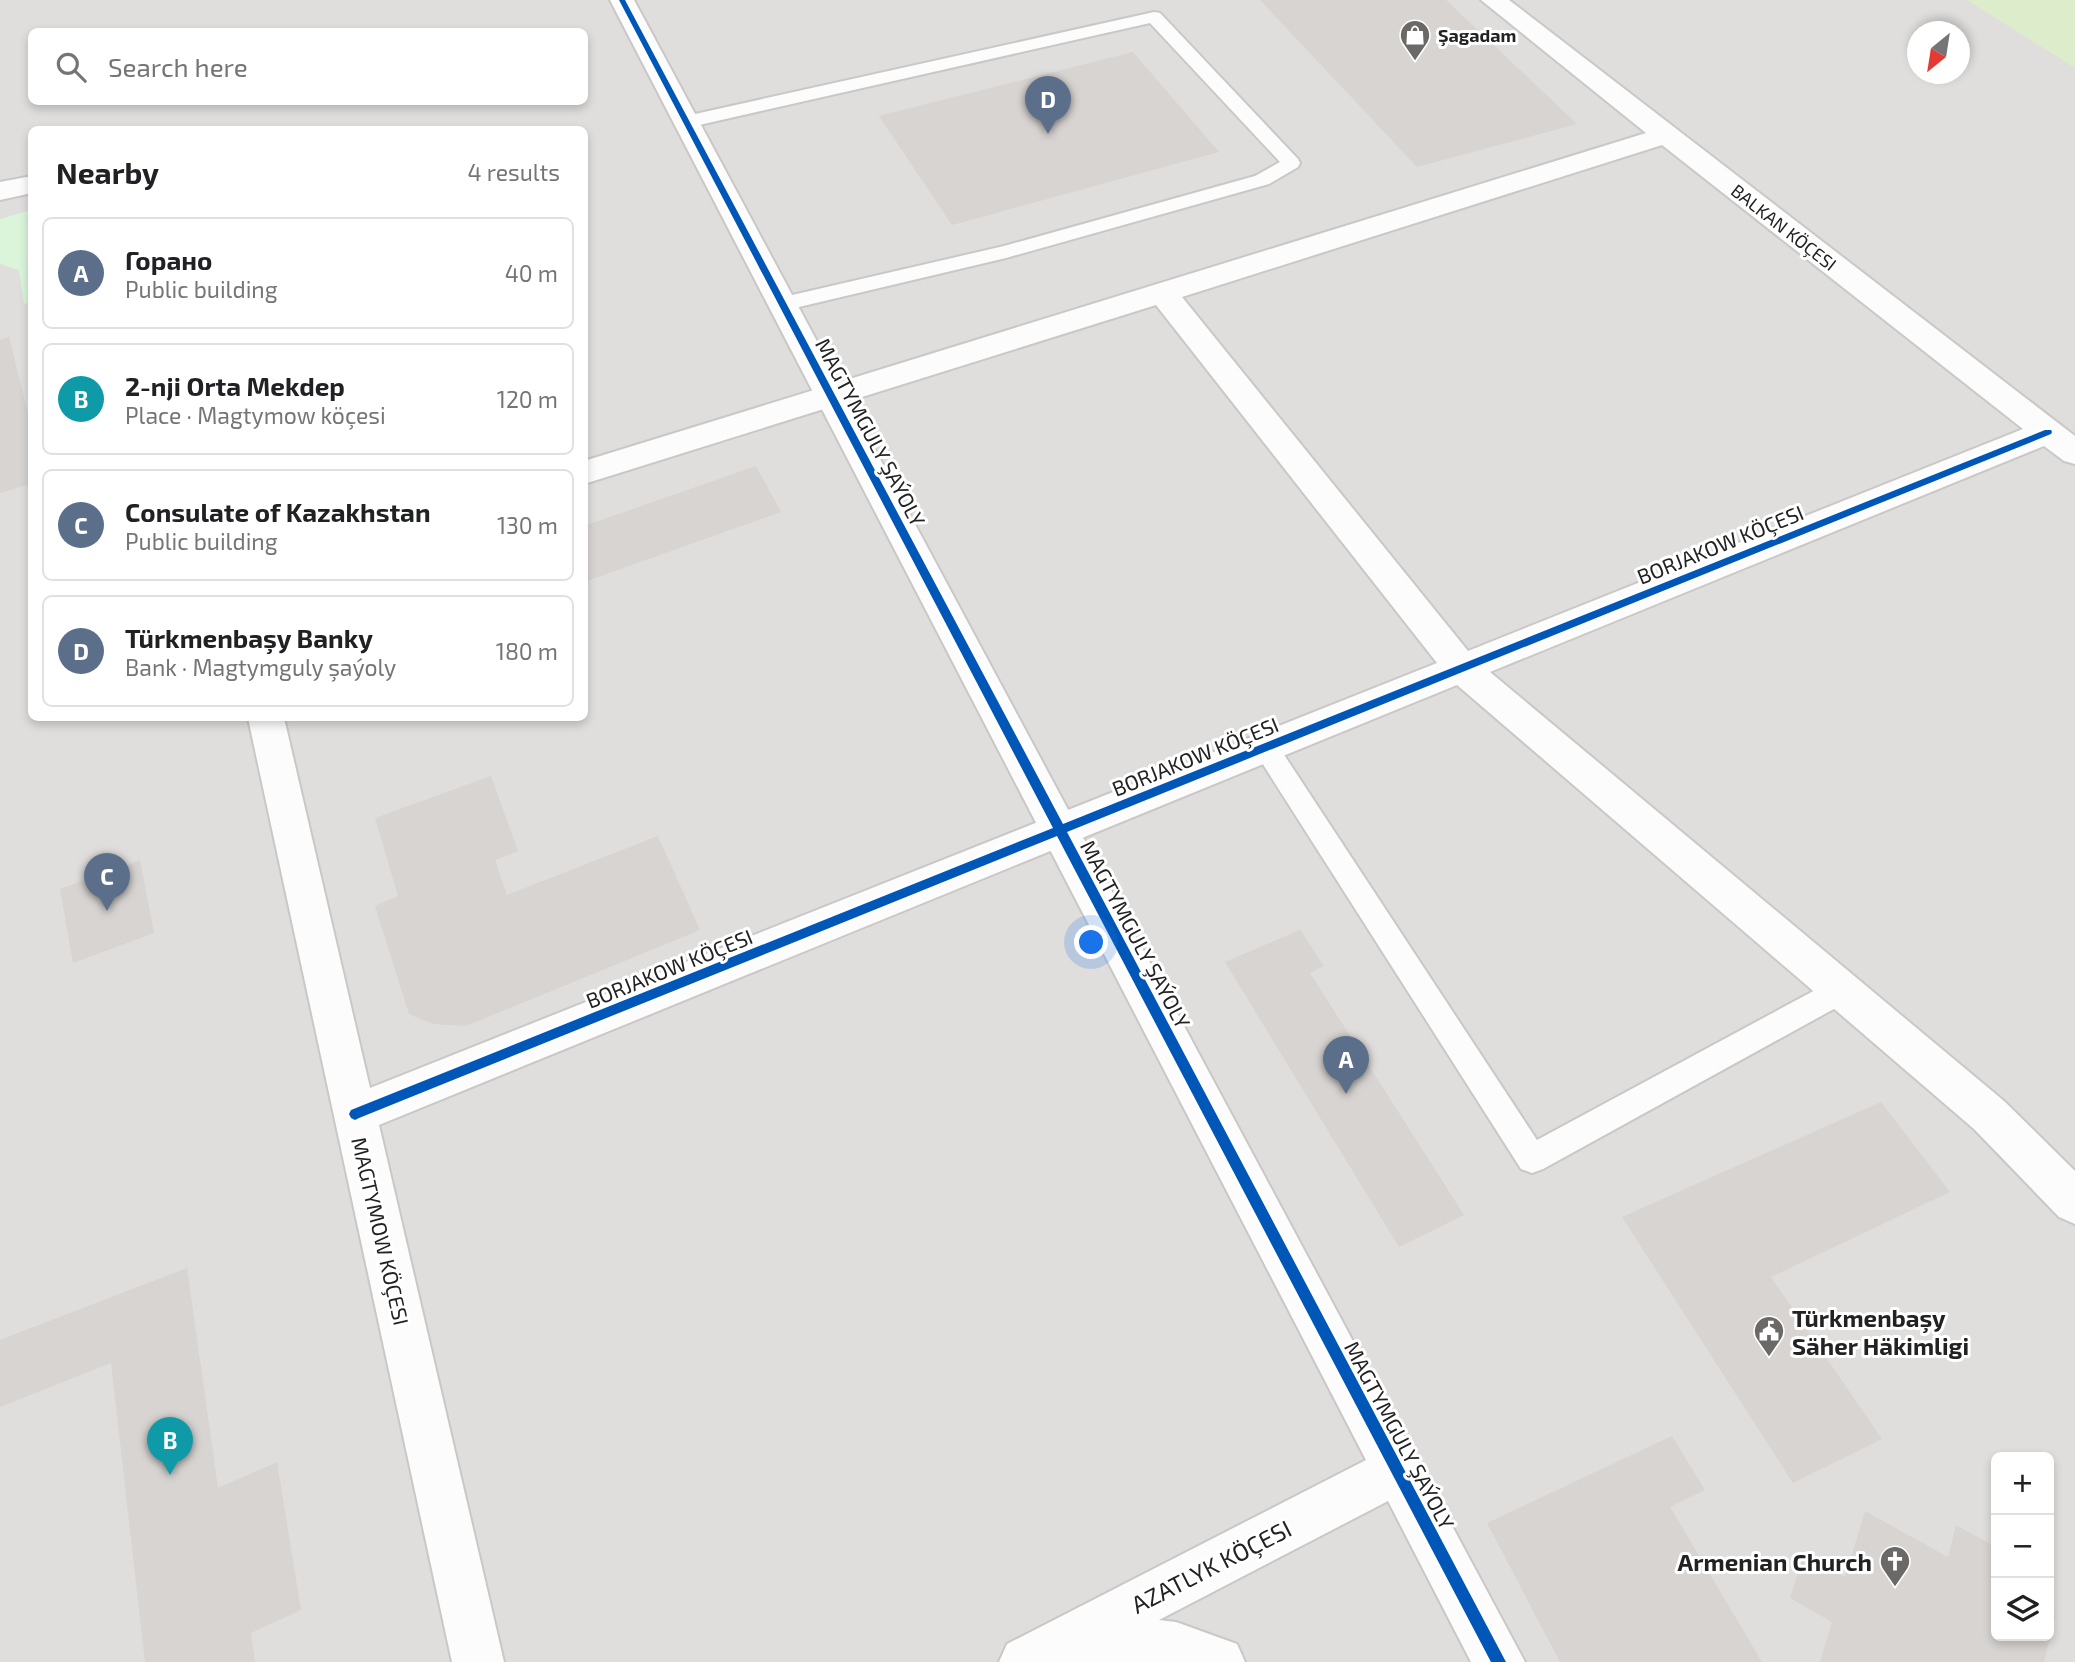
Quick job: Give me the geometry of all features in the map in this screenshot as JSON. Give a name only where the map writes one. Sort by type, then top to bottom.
[{"type":"street","name":"MAGTYMGULY ŞAÝOLY","points":[[622,0],[1499,1662]]},
{"type":"street","name":"BALKAN KÖÇESI","points":[[1493,0],[2061,442]]},
{"type":"street","points":[[588,472],[1667,135]]},
{"type":"street","points":[[0,191],[28,185]]},
{"type":"street","points":[[1162,292],[1462,669],[1989,1115],[2075,1202]]},
{"type":"street","name":"BORJAKOW KÖÇESI","points":[[355,1114],[1462,669],[2061,442]]},
{"type":"street","name":"MAGTYMOW KÖÇESI","points":[[267,721],[478,1662]]},
{"type":"street","name":"AZATLYK KÖÇESI","points":[[1024,1662],[1397,1470]]},
{"type":"street","points":[[1071,1638],[1176,1648],[1219,1662]]},
{"type":"lane","points":[[686,122],[1154,17],[1291,163],[1262,180],[1020,248],[782,304]]},
{"type":"lane","points":[[1266,748],[1532,1159],[1842,990]]},
{"type":"shaded area","points":[[0,0],[2075,0],[2075,1662],[0,1662]]},
{"type":"green space","points":[[1967,0],[2075,0],[2075,68]]},
{"type":"green space","points":[[28,211],[28,303],[24,304],[19,270],[0,264],[0,219]]},
{"type":"building","name":"Şagadam","points":[[1260,0],[1446,0],[1577,124],[1417,167]]},
{"type":"building","points":[[1133,52],[1219,152],[952,225],[879,116]]},
{"type":"building","points":[[9,337],[28,413],[28,484],[0,493],[0,340]]},
{"type":"building","points":[[756,466],[781,512],[588,581],[588,525]]},
{"type":"building","points":[[491,776],[518,851],[495,860],[507,895],[658,836],[700,930],[466,1026],[433,1024],[409,1014],[375,906],[398,896],[375,818]]},
{"type":"building","points":[[140,860],[154,933],[73,963],[60,889]]},
{"type":"building","points":[[1300,930],[1324,966],[1310,973],[1464,1215],[1399,1247],[1225,962]]},
{"type":"building","name":"Türkmenbaşy Säher Häkimligi","points":[[1881,1102],[1950,1192],[1771,1277],[1882,1439],[1793,1483],[1622,1217]]},
{"type":"building","points":[[187,1268],[218,1488],[277,1462],[301,1610],[251,1633],[255,1662],[145,1662],[111,1363],[0,1407],[0,1340]]},
{"type":"building","points":[[1672,1436],[1705,1490],[1670,1507],[1762,1662],[1560,1662],[1487,1523]]},
{"type":"building","name":"Armenian Church","points":[[1865,1511],[1948,1557],[1956,1525],[1991,1544],[1991,1641],[2049,1641],[2044,1662],[1820,1662],[1832,1622],[1790,1598],[1804,1554],[1845,1577]]},
{"type":"cycle path","points":[[622,0],[1499,1662]]},
{"type":"cycle path","points":[[355,1114],[2048,432]]},
{"type":"place","name":"Şagadam","points":[[1415,62]]},
{"type":"place","name":"Türkmenbaşy Banky","points":[[1048,134]]},
{"type":"place","name":"Consulate of Kazakhstan","points":[[107,911]]},
{"type":"place","name":"Горано","points":[[1346,1094]]},
{"type":"place","name":"Türkmenbaşy Säher Häkimligi","points":[[1769,1358]]},
{"type":"place","name":"2-nji Orta Mekdep","points":[[170,1475]]},
{"type":"place","name":"Armenian Church","points":[[1895,1588]]}]
